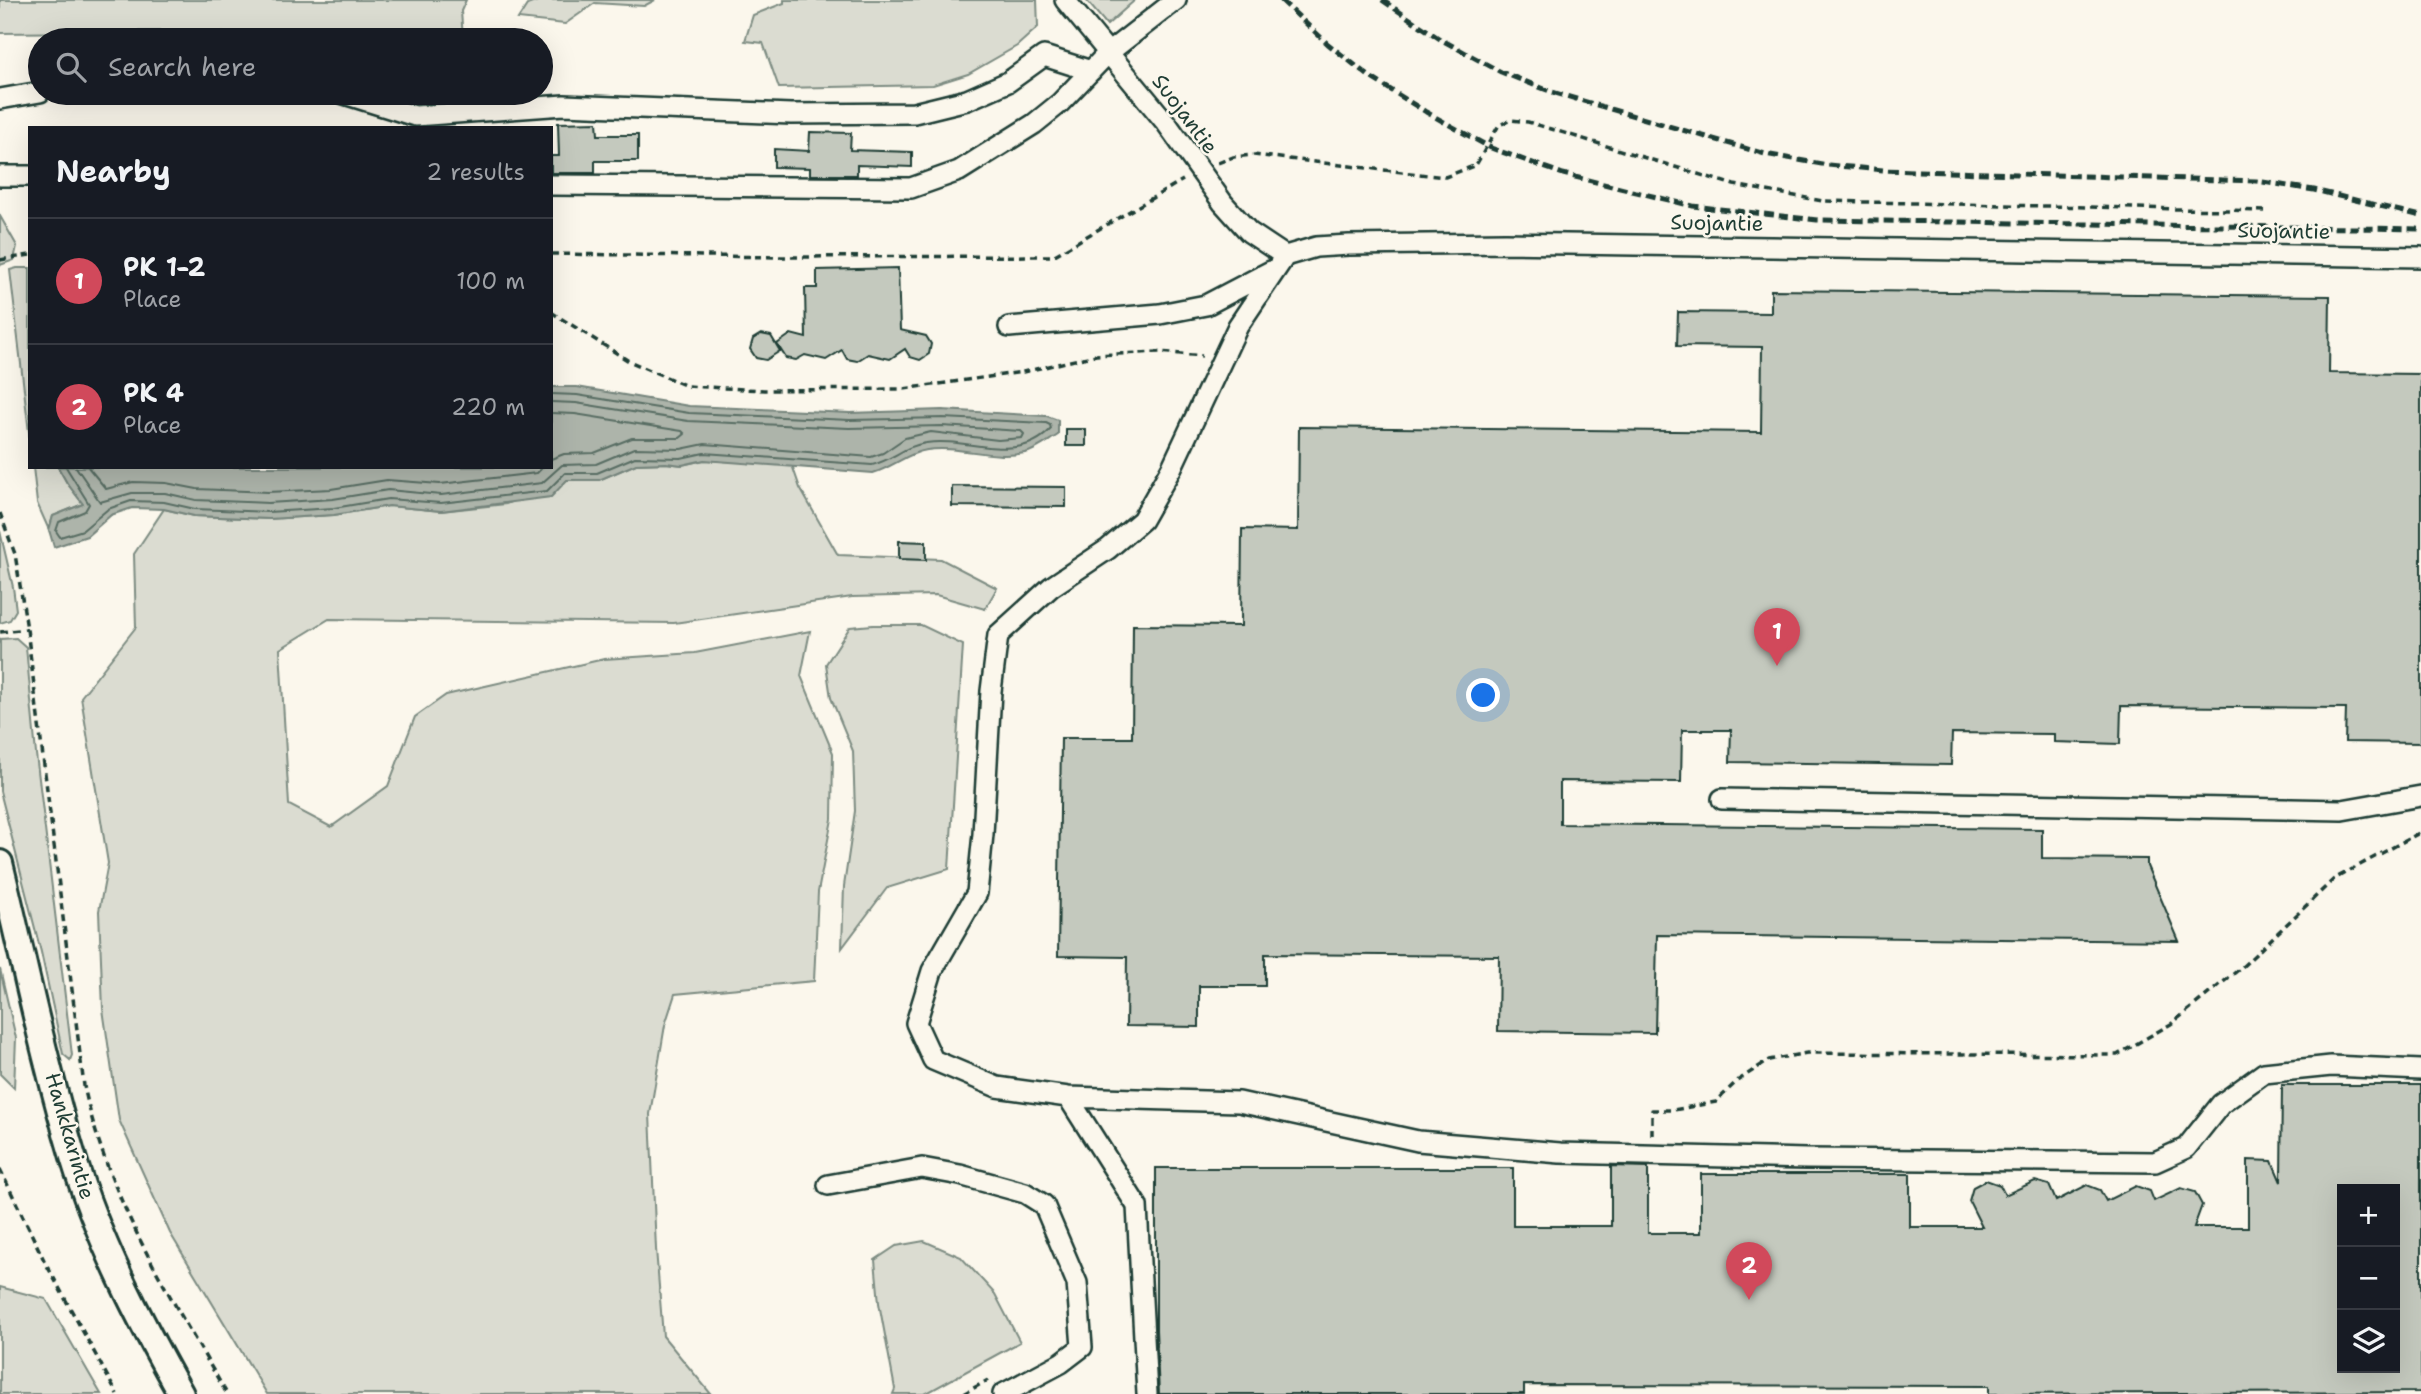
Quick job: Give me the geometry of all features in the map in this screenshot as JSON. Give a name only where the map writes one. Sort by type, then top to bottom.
[{"type":"main road","name":"Hankkarintie","points":[[0,863],[74,1158],[99,1228],[181,1394]]},
{"type":"lane","name":"Suojantie","points":[[1065,0],[1167,124],[1223,203],[1281,262],[1316,247],[1505,243],[2421,257]]},
{"type":"lane","points":[[553,185],[911,188],[959,171],[1034,124],[1060,103],[1108,53],[1176,0]]},
{"type":"lane","points":[[380,105],[415,116],[564,105],[791,114],[914,113],[977,95],[1008,82],[1044,55],[1091,71]]},
{"type":"lane","points":[[0,99],[28,94]]},
{"type":"lane","points":[[0,176],[28,176]]},
{"type":"lane","points":[[1009,327],[1148,316],[1206,305],[1281,262]]},
{"type":"lane","points":[[1281,262],[1238,326],[1171,469],[1142,520],[1108,549],[1051,587],[998,635],[991,691],[983,834],[976,893],[932,971],[916,1023],[933,1060],[997,1087],[1068,1097],[1239,1102],[1418,1141],[1560,1153],[2155,1163],[2186,1148],[2221,1104],[2264,1073],[2330,1066],[2421,1070]]},
{"type":"lane","points":[[1722,799],[2342,810],[2421,796]]},
{"type":"lane","points":[[1068,1097],[1137,1206],[1147,1394]]},
{"type":"lane","points":[[828,1185],[922,1168],[961,1175],[1025,1193],[1044,1205],[1077,1283],[1082,1348],[1061,1363],[1003,1394]]},
{"type":"path","points":[[553,254],[1053,256],[1090,236],[1138,204],[1233,156],[1254,155],[1445,177],[1476,165],[1499,125],[1511,120],[1528,122],[1734,185],[1822,201],[2268,211]]},
{"type":"path","points":[[0,260],[28,256]]},
{"type":"path","points":[[553,314],[629,361],[687,386],[764,390],[904,389],[1023,372],[1096,355],[1160,352],[1209,357],[1221,362]]},
{"type":"path","points":[[0,513],[15,554],[27,629],[84,1086],[93,1128],[112,1181],[142,1248],[226,1394]]},
{"type":"path","points":[[0,632],[27,629]]},
{"type":"path","points":[[1652,1156],[1651,1110],[1674,1110],[1716,1102],[1737,1081],[1769,1060],[1807,1054],[2118,1055],[2171,1024],[2242,967],[2334,879],[2421,832]]},
{"type":"path","points":[[0,1169],[44,1260],[117,1394]]},
{"type":"shaded area","points":[[0,0],[466,0],[461,11],[462,28],[28,28],[28,33],[0,33]]},
{"type":"shaded area","points":[[540,0],[655,0],[644,6],[595,3],[565,24],[518,19],[527,5]]},
{"type":"shaded area","points":[[784,0],[1037,0],[1038,27],[1017,46],[968,74],[933,85],[779,88],[763,43],[745,41],[753,15],[784,3]]},
{"type":"shaded area","points":[[1086,0],[1135,0],[1107,25]]},
{"type":"shaded area","points":[[0,216],[17,246],[14,260],[0,265]]},
{"type":"shaded area","points":[[28,268],[28,424],[10,270]]},
{"type":"shaded area","points":[[704,460],[792,465],[800,488],[838,555],[941,559],[997,588],[985,609],[936,595],[852,597],[674,623],[329,619],[280,649],[289,805],[331,827],[388,786],[415,717],[446,695],[604,659],[695,653],[810,631],[801,676],[833,753],[832,819],[818,892],[814,981],[675,994],[665,1025],[650,1114],[663,1336],[711,1394],[267,1394],[170,1233],[119,1120],[103,1009],[99,911],[108,863],[81,697],[136,627],[134,554],[164,509],[194,516],[268,519],[334,515],[389,506],[441,511],[506,504],[567,479],[599,480],[636,464],[682,465]]},
{"type":"shaded area","points":[[33,469],[59,469],[83,504],[53,516],[49,530],[37,503]]},
{"type":"shaded area","points":[[0,531],[16,610],[10,620],[0,623]]},
{"type":"shaded area","points":[[921,625],[963,645],[949,869],[887,888],[842,948],[844,886],[855,811],[853,751],[831,698],[826,664],[850,627]]},
{"type":"shaded area","points":[[16,638],[26,647],[72,1055],[70,1060],[63,1054],[41,952],[0,791],[0,639]]},
{"type":"shaded area","points":[[0,969],[16,1038],[14,1088],[0,1074]]},
{"type":"shaded area","points":[[924,1241],[961,1257],[995,1294],[1020,1342],[925,1394],[893,1394],[895,1389],[879,1303],[875,1260],[896,1246]]},
{"type":"shaded area","points":[[0,1287],[46,1299],[101,1394],[0,1394]]},
{"type":"water","points":[[553,387],[577,387],[689,406],[850,413],[942,410],[1047,416],[1058,420],[1058,435],[1025,453],[1000,455],[951,449],[927,450],[873,473],[704,460],[682,465],[636,464],[599,480],[567,480],[551,497],[441,511],[389,506],[334,515],[269,519],[194,516],[164,509],[132,508],[111,515],[87,536],[54,547],[49,530],[53,516],[83,504],[59,469],[553,469]]},
{"type":"building","points":[[597,122],[598,135],[638,135],[638,161],[595,161],[595,173],[553,173],[553,156],[559,156],[558,123]]},
{"type":"building","points":[[810,132],[851,133],[850,150],[912,152],[912,167],[857,165],[857,175],[810,175],[810,168],[774,167],[774,149],[809,151]]},
{"type":"building","points":[[898,268],[900,330],[926,336],[931,344],[929,354],[920,360],[910,357],[905,349],[890,359],[868,354],[857,361],[847,359],[842,350],[826,360],[805,355],[796,360],[786,358],[777,344],[791,334],[806,338],[805,288],[817,288],[817,270]]},
{"type":"building","points":[[1771,290],[2330,296],[2329,373],[2421,374],[2421,743],[2345,742],[2346,708],[2121,706],[2120,744],[2054,742],[2054,734],[1952,733],[1951,765],[1730,762],[1731,730],[1682,730],[1681,782],[1560,781],[1560,824],[2042,829],[2042,858],[2147,859],[2147,866],[2179,941],[1657,935],[1655,1033],[1498,1031],[1499,956],[1265,954],[1265,986],[1199,986],[1199,1027],[1126,1026],[1127,957],[1058,956],[1061,738],[1132,738],[1133,625],[1241,626],[1242,529],[1298,530],[1299,427],[1761,432],[1762,347],[1677,346],[1678,312],[1771,313]]},
{"type":"building","points":[[761,334],[771,336],[780,351],[766,360],[756,358],[750,349],[753,339]]},
{"type":"building","points":[[1066,429],[1086,429],[1086,446],[1066,446]]},
{"type":"building","points":[[952,486],[1066,487],[1066,507],[952,506]]},
{"type":"building","points":[[899,541],[926,542],[926,560],[899,559]]},
{"type":"building","points":[[2282,1085],[2421,1085],[2421,1392],[1989,1394],[1989,1386],[1524,1385],[1524,1394],[1159,1394],[1156,1330],[1156,1168],[1513,1168],[1513,1226],[1611,1226],[1611,1166],[1648,1167],[1648,1233],[1701,1233],[1701,1174],[1910,1174],[1910,1227],[1982,1227],[1969,1201],[1973,1187],[1986,1180],[2000,1185],[2005,1195],[2035,1181],[2049,1185],[2056,1201],[2087,1185],[2100,1190],[2106,1201],[2136,1186],[2150,1191],[2154,1201],[2181,1188],[2195,1192],[2202,1205],[2194,1227],[2248,1227],[2248,1160],[2272,1161],[2281,1182]]},
{"type":"railway","points":[[1281,0],[1328,44],[1370,77],[1491,148],[1563,174],[1693,206],[1817,220],[2421,229]]},
{"type":"railway","points":[[1382,0],[1440,39],[1501,72],[1552,92],[1765,154],[1827,165],[1883,170],[2256,181],[2314,190],[2421,216]]},
{"type":"place","name":"PK 1-2","points":[[1777,666]]},
{"type":"place","name":"PK 4","points":[[1749,1300]]}]
